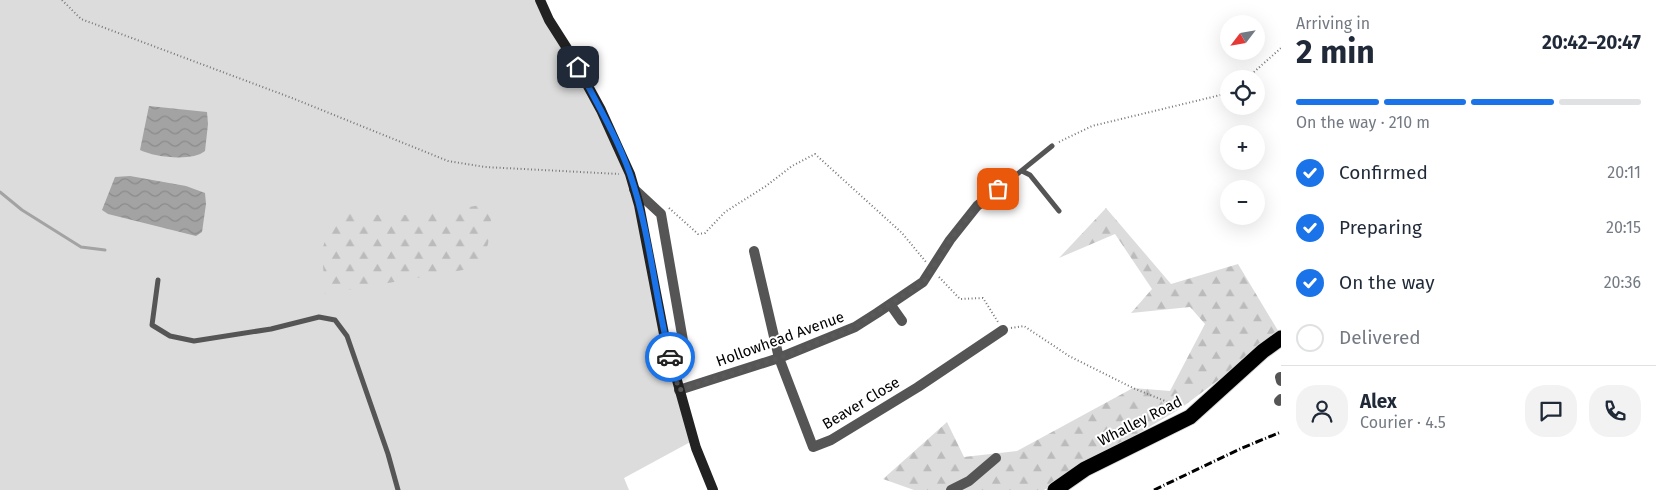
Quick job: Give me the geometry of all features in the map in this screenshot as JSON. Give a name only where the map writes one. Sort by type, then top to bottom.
[{"type":"highway","name":"Whalley Road","points":[[1055,490],[1086,469],[1190,418],[1263,350],[1281,338]]},
{"type":"street","points":[[540,0],[549,20],[570,53],[601,110],[630,174],[639,205],[664,334],[696,448],[713,490]]},
{"type":"street","name":"Hollowhead Avenue","points":[[679,390],[779,358],[855,327],[924,282],[950,240],[977,206],[1010,180]]},
{"type":"street","points":[[634,189],[661,214],[685,352]]},
{"type":"street","points":[[998,189],[1006,199]]},
{"type":"street","points":[[754,251],[779,358]]},
{"type":"street","points":[[890,304],[902,321]]},
{"type":"street","name":"Beaver Close","points":[[779,358],[813,447],[831,440],[918,387],[1003,330]]},
{"type":"street","points":[[951,490],[969,481],[996,458]]},
{"type":"lane","points":[[1010,180],[1052,146]]},
{"type":"lane","points":[[1022,170],[1030,175],[1059,211]]},
{"type":"lane","points":[[158,280],[152,325],[170,336],[194,341],[271,329],[319,317],[335,320],[347,336],[388,454],[398,490]]},
{"type":"path","points":[[62,0],[81,19],[292,98],[448,161],[485,168],[630,174]]},
{"type":"path","points":[[1256,70],[1281,48]]},
{"type":"path","points":[[1052,146],[1092,126],[1220,95]]},
{"type":"path","points":[[665,204],[698,234],[705,233],[725,212],[766,186],[792,166],[815,154],[902,233],[931,269],[960,299],[983,298],[1003,330],[1024,326],[1070,356],[1133,388],[1180,408],[1190,418]]},
{"type":"green space","points":[[0,0],[540,0],[620,150],[694,440],[624,478],[629,490],[0,490]]},
{"type":"green space","points":[[493,203],[488,244],[480,267],[325,294],[322,250],[335,210],[381,215],[420,215]]},
{"type":"green space","points":[[1106,208],[1171,284],[1238,264],[1280,334],[1181,408],[1044,490],[914,490],[883,479],[947,422],[964,457],[1017,451],[1133,388],[1170,391],[1205,324],[1190,307],[1131,313],[1152,289],[1115,234],[1059,258]]},
{"type":"water","points":[[149,106],[207,112],[208,124],[205,151],[191,156],[173,157],[154,155],[140,150]]},
{"type":"water","points":[[130,176],[186,186],[205,193],[206,204],[202,232],[196,236],[108,214],[102,210],[115,177]]},
{"type":"waterway","points":[[0,192],[22,210],[81,247],[105,250]]},
{"type":"railway","points":[[1154,490],[1242,448],[1281,432]]},
{"type":"way so far","points":[[670,357],[679,390],[779,358],[855,327],[924,282],[950,240],[977,206],[998,189]]},
{"type":"route","points":[[578,67],[601,110],[630,174],[639,205],[670,357]]}]
